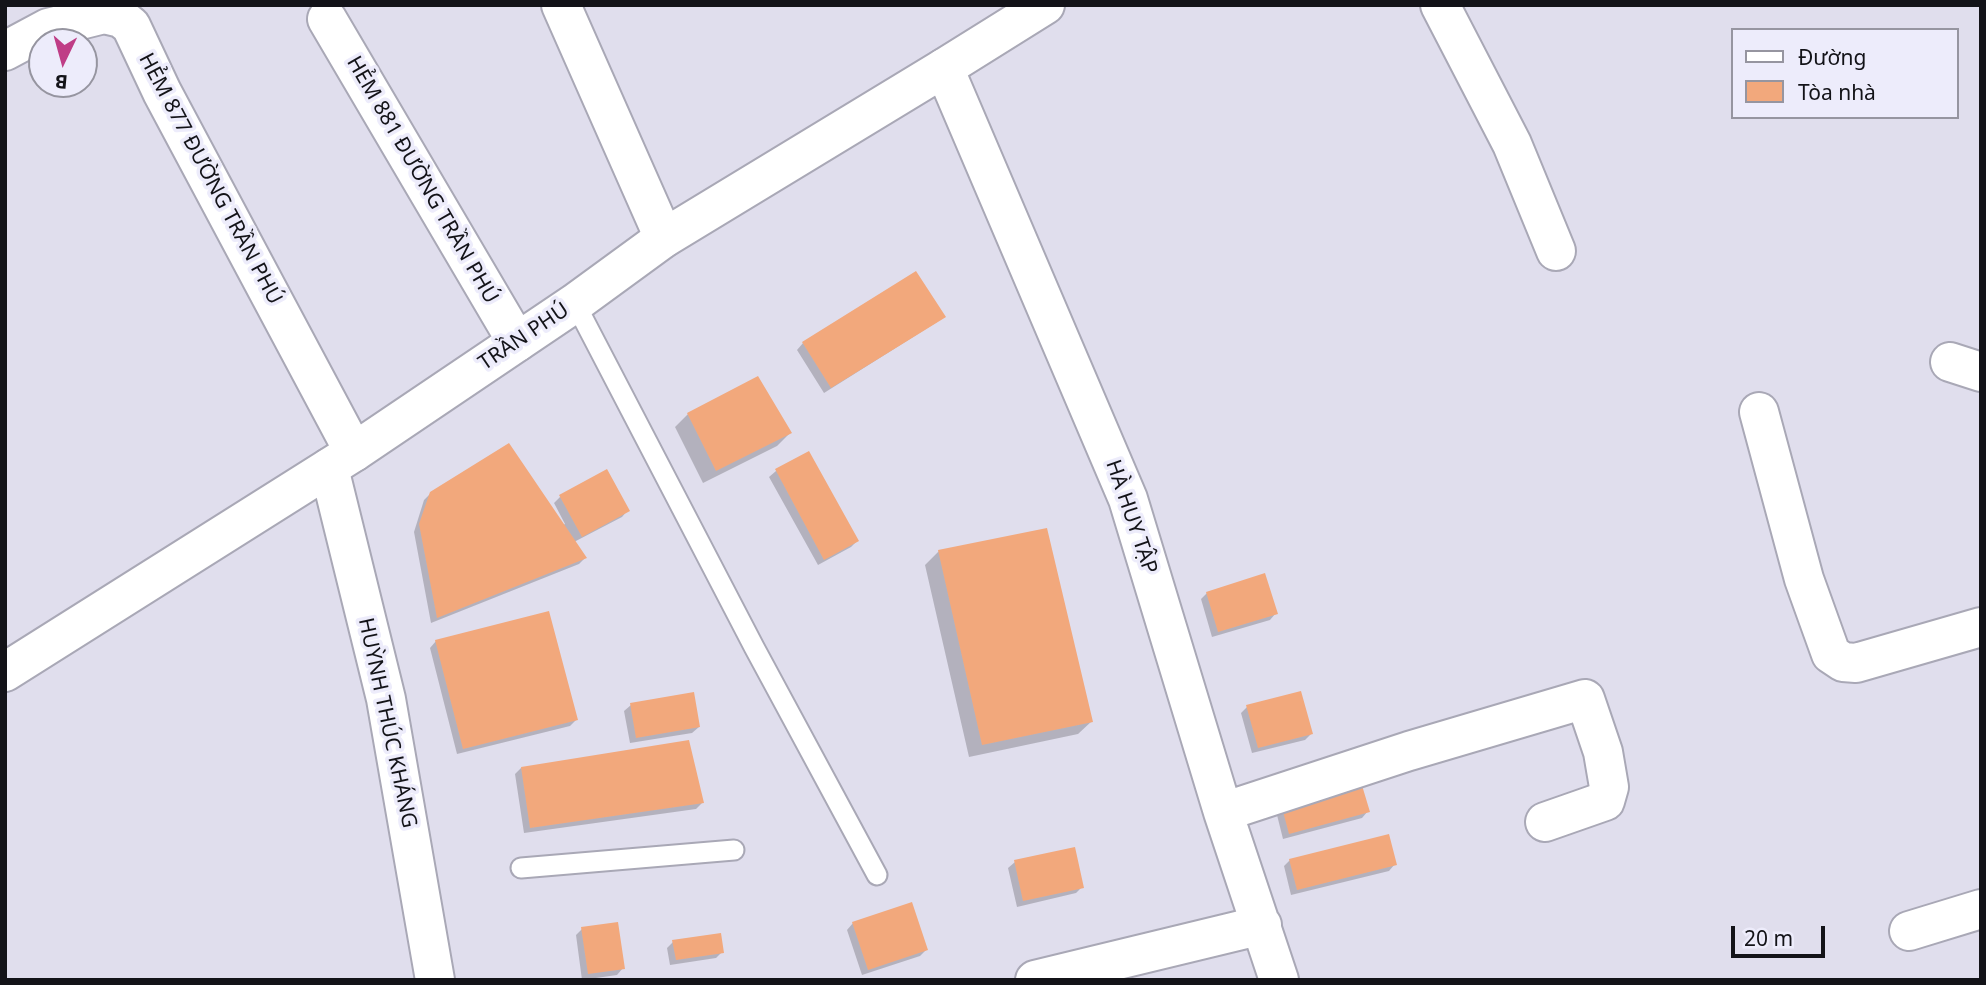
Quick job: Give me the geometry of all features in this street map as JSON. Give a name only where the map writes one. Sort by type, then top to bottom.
[{"type":"main road","points":[[561,5],[664,237]]},
{"type":"main road","points":[[1440,5],[1511,144],[1556,251]]},
{"type":"main road","name":"TRẦN PHÚ","points":[[5,672],[341,460],[575,303],[664,237],[944,68],[1020,12]]},
{"type":"main road","name":"HẺM 877 ĐƯỜNG TRẦN PHÚ","points":[[5,51],[48,28],[104,14],[121,18],[131,26],[341,460]]},
{"type":"main road","name":"HẺM 881 ĐƯỜNG TRẦN PHÚ","points":[[327,19],[517,342]]},
{"type":"main road","name":"HÀ HUY TẬP","points":[[944,68],[1128,499],[1223,812],[1279,980]]},
{"type":"main road","points":[[1759,412],[1804,579],[1831,654],[1843,662],[1856,663],[1981,627]]},
{"type":"main road","name":"HUỲNH THÚC KHÁNG","points":[[341,460],[435,980]]},
{"type":"main road","points":[[1223,812],[1409,751],[1585,699],[1603,751],[1609,787],[1605,801],[1545,822]]},
{"type":"main road","points":[[1909,931],[1981,909]]},
{"type":"main road","points":[[1035,980],[1262,925]]},
{"type":"lane","points":[[575,303],[754,647],[877,875]]},
{"type":"lane","points":[[521,868],[734,850]]},
{"type":"building","points":[[916,271],[946,317],[831,388],[802,342]]},
{"type":"building","points":[[758,376],[792,433],[716,471],[687,413]]},
{"type":"building","points":[[509,443],[587,558],[437,618],[419,524],[430,492]]},
{"type":"building","points":[[809,451],[859,541],[824,560],[775,469]]},
{"type":"building","points":[[607,469],[630,511],[582,537],[559,495]]},
{"type":"building","points":[[1047,528],[1093,722],[982,745],[938,550]]},
{"type":"building","points":[[1265,573],[1278,614],[1218,632],[1206,592]]},
{"type":"building","points":[[549,611],[578,720],[463,749],[435,640]]},
{"type":"building","points":[[1301,691],[1313,734],[1258,748],[1246,705]]},
{"type":"building","points":[[694,692],[700,727],[636,738],[630,703]]},
{"type":"building","points":[[689,740],[704,803],[530,828],[521,767]]},
{"type":"building","points":[[1361,782],[1370,812],[1289,834],[1281,804]]},
{"type":"building","points":[[1389,834],[1397,865],[1297,890],[1289,859]]},
{"type":"building","points":[[1075,847],[1084,888],[1023,901],[1014,860]]},
{"type":"building","points":[[912,902],[928,950],[868,970],[852,922]]},
{"type":"building","points":[[618,922],[625,969],[588,974],[581,927]]},
{"type":"building","points":[[721,933],[724,953],[676,960],[672,940]]}]
